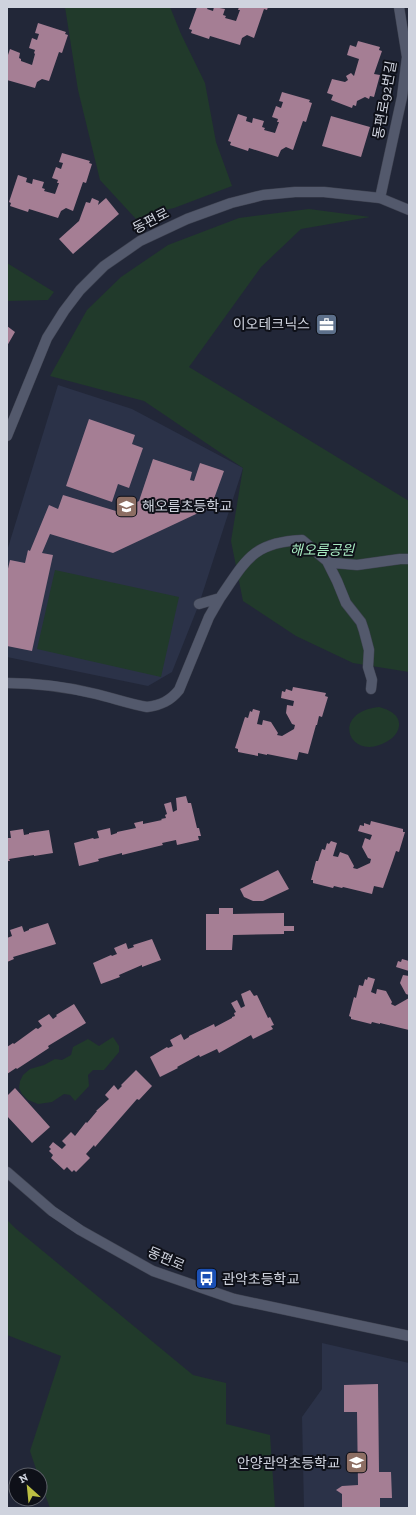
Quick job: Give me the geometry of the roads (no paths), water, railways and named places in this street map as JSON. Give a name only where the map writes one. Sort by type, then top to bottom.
[{"type":"street","name":"동편로92번길","points":[[380,198],[402,97],[407,57],[399,7]]},
{"type":"street","name":"동편로","points":[[7,436],[47,338],[64,311],[80,290],[104,266],[140,241],[187,219],[231,203],[263,195],[295,192],[324,192],[380,198],[409,210]]},
{"type":"street","points":[[7,683],[31,683],[69,689],[140,706],[156,706],[164,703],[172,698],[178,690],[209,617],[238,570],[249,558],[262,548],[285,541],[302,540],[327,561],[346,603],[361,622],[369,650],[368,667],[372,680],[372,689]]},
{"type":"street","points":[[327,561],[357,565],[409,559]]},
{"type":"street","points":[[199,604],[220,598]]},
{"type":"street","name":"동편로","points":[[7,1172],[52,1211],[80,1230],[153,1271],[234,1299],[409,1336]]},
{"type":"place","name":"이오테크닉스","points":[[326,324]]},
{"type":"place","name":"해오름초등학교","points":[[126,506]]},
{"type":"place","name":"관악초등학교","points":[[206,1279]]},
{"type":"place","name":"안양관악초등학교","points":[[356,1463]]},
{"type":"park label","name":"해오름공원","points":[[322,550]]}]
